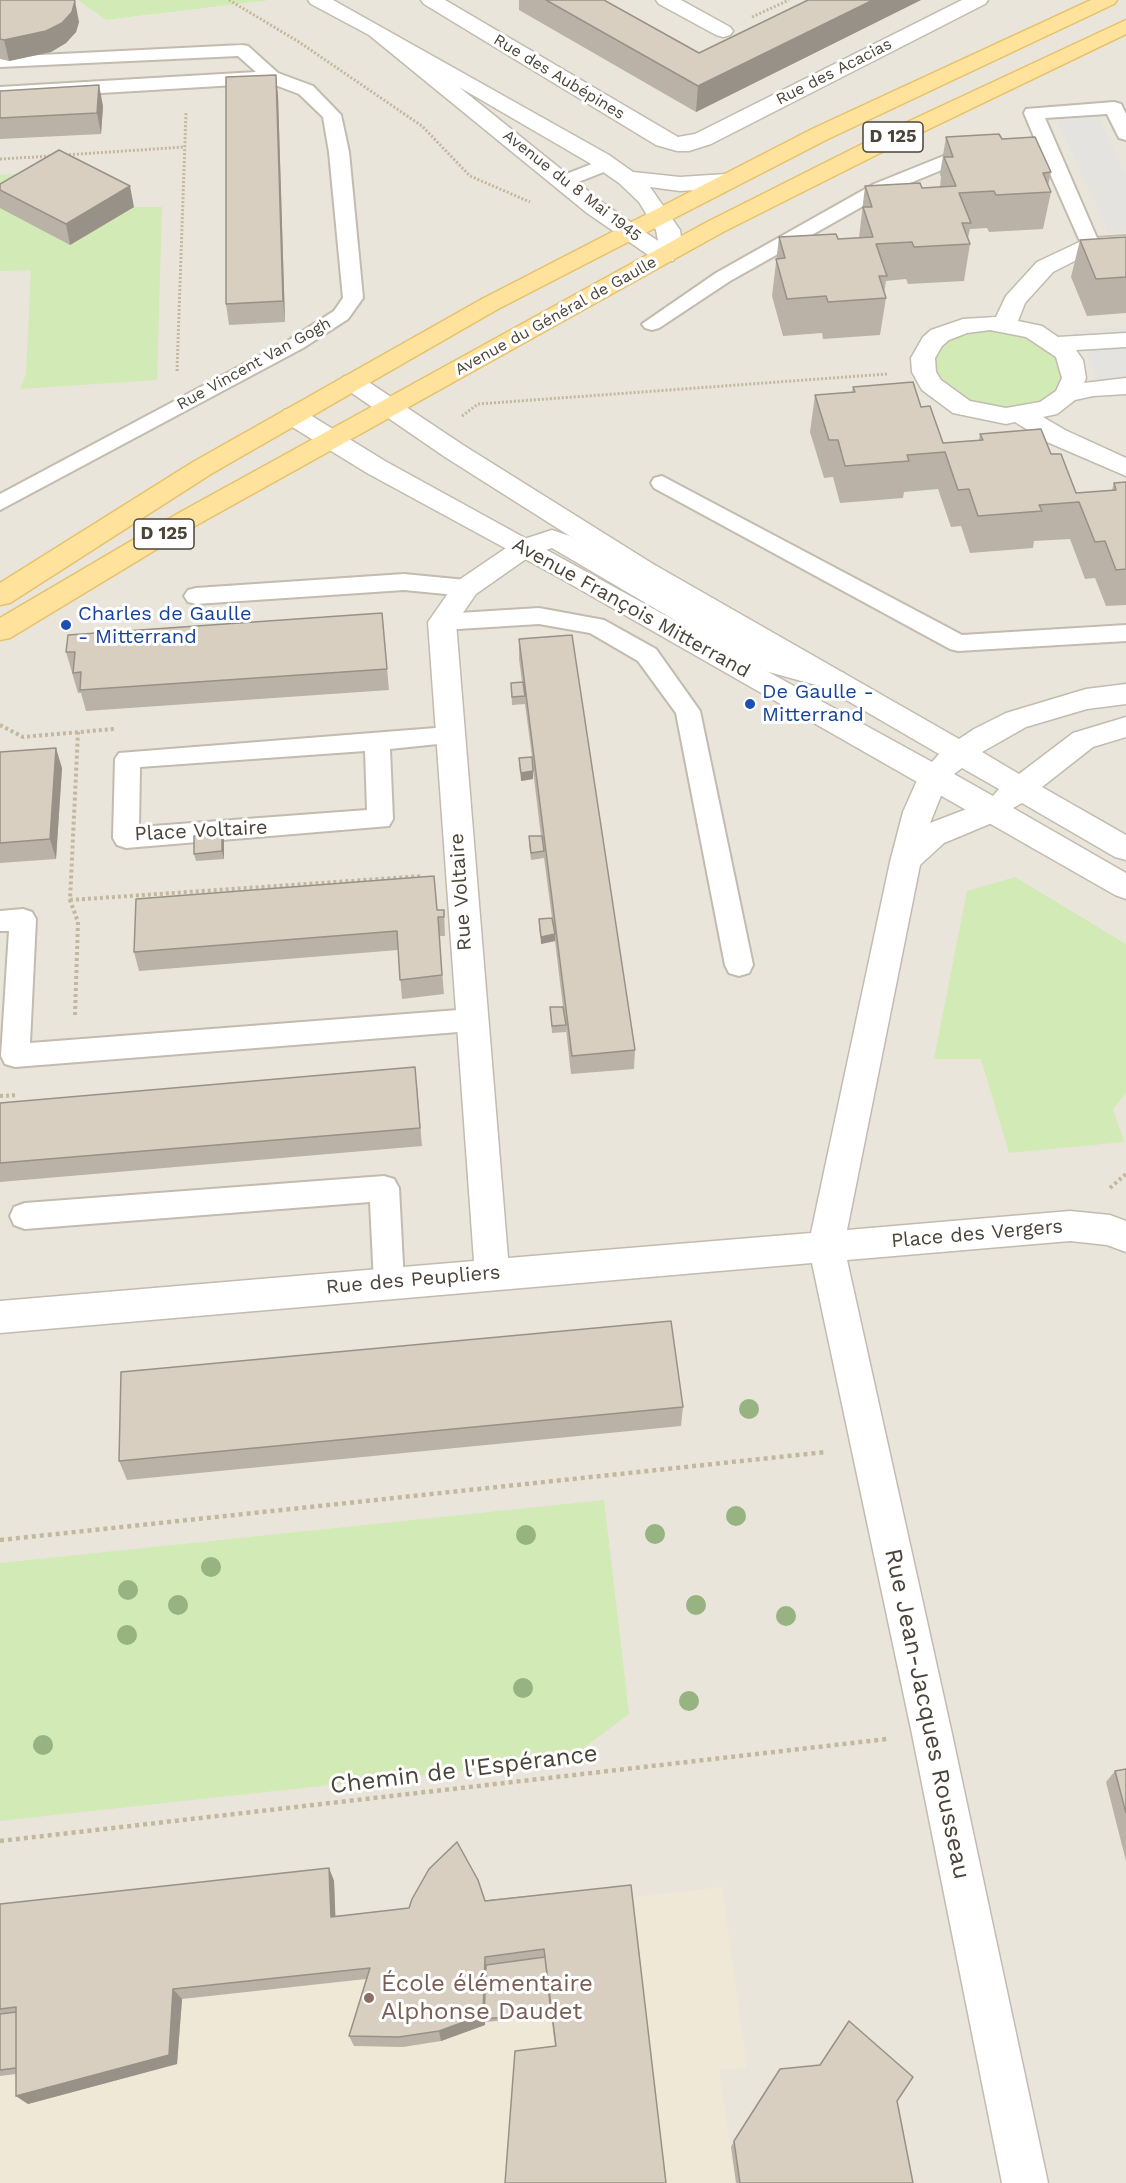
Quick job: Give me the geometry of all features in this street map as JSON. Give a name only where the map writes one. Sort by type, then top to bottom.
[{"type":"main road","name":"D 125","points":[[0,596],[202,468],[352,382],[628,231],[866,111],[1107,0]]},
{"type":"main road","name":"Avenue du Général de Gaulle","points":[[4,624],[186,520],[716,227],[894,137],[1126,26]]},
{"type":"street","name":"Avenue du 8 Mai 1945","points":[[318,0],[376,31],[607,164],[627,178],[640,188],[660,214],[668,230],[670,245],[665,256],[562,182],[376,31]]},
{"type":"street","name":"Rue des Aubépines","points":[[431,0],[664,140],[689,144]]},
{"type":"street","points":[[666,0],[723,31]]},
{"type":"street","name":"Rue des Acacias","points":[[689,144],[978,0]]},
{"type":"street","points":[[450,11],[470,2]]},
{"type":"street","points":[[627,178],[680,184],[726,181]]},
{"type":"street","points":[[1005,324],[1014,301],[1045,267],[1090,244]]},
{"type":"street","points":[[1005,324],[1033,331],[1056,344],[1071,360],[1074,369],[1072,387],[1066,395],[1048,408],[1022,415],[991,414],[962,407],[931,386],[924,372],[923,358],[926,350],[940,336],[963,326],[1005,324]]},
{"type":"street","points":[[1056,344],[1126,340]]},
{"type":"street","name":"Avenue François Mitterrand","points":[[352,382],[643,570],[1126,849]]},
{"type":"street","points":[[1066,395],[1093,388],[1126,386]]},
{"type":"street","points":[[1022,415],[1056,435],[1126,468]]},
{"type":"street","name":"Avenue François Mitterrand","points":[[293,416],[330,441],[934,776],[1126,887]]},
{"type":"street","points":[[442,622],[466,588],[524,548],[545,540],[561,542],[768,662],[834,680]]},
{"type":"street","name":"Rue Voltaire","points":[[442,622],[448,736],[492,1273]]},
{"type":"street","points":[[826,1246],[905,862],[918,812],[934,776],[959,752],[1000,728],[1045,709],[1086,699],[1126,694]]},
{"type":"street","points":[[905,862],[916,848],[933,835],[957,823],[993,810],[1083,740],[1126,727]]},
{"type":"street","name":"Place des Vergers","points":[[826,1246],[1070,1226],[1110,1230],[1126,1237]]},
{"type":"street","name":"Rue des Peupliers","points":[[0,1317],[826,1246]]},
{"type":"street","name":"Rue Jean-Jacques Rousseau","points":[[826,1246],[932,1734],[1025,2183]]},
{"type":"lane","points":[[0,62],[242,50],[272,77]]},
{"type":"lane","name":"Rue Vincent Van Gogh","points":[[0,93],[272,77],[306,90],[332,115],[339,152],[353,298],[341,315],[296,344],[0,503]]},
{"type":"lane","points":[[1126,134],[1114,108],[1033,113],[1090,244],[1126,242]]},
{"type":"lane","points":[[652,324],[723,277],[881,188],[946,161],[1051,154]]},
{"type":"lane","points":[[562,182],[607,164]]},
{"type":"lane","points":[[662,483],[958,643],[1126,633]]},
{"type":"lane","points":[[196,596],[404,582],[466,588]]},
{"type":"lane","points":[[442,622],[539,616],[596,626],[648,655],[688,711],[739,965]]},
{"type":"lane","name":"Place Voltaire","points":[[377,742],[380,819],[126,838],[128,759],[448,736]]},
{"type":"lane","points":[[0,921],[23,919],[15,1056],[471,1020]]},
{"type":"lane","points":[[26,1216],[384,1188],[389,1283]]},
{"type":"path","points":[[229,0],[299,42],[422,126],[470,176],[512,196],[535,203]]},
{"type":"path","points":[[176,408],[187,82]]},
{"type":"path","points":[[0,159],[184,147]]},
{"type":"path","points":[[478,404],[924,372]]},
{"type":"path","points":[[73,1052],[78,922],[70,900],[78,732]]},
{"type":"path","points":[[70,900],[459,873]]},
{"type":"path","points":[[0,1540],[870,1447]]},
{"type":"path","name":"Chemin de l'Espérance","points":[[0,1841],[932,1734]]},
{"type":"shaded area","points":[[0,0],[77,0],[106,20],[272,0],[1126,0],[1126,2183],[0,2183]]},
{"type":"shaded area","points":[[1098,117],[1126,176],[1126,232],[1109,233],[1057,120]]},
{"type":"shaded area","points":[[1126,327],[1126,334],[1075,337],[1073,330]]},
{"type":"shaded area","points":[[1126,347],[1126,378],[1098,380],[1085,349]]},
{"type":"shaded area","name":"École élémentaire Alphonse Daudet","points":[[334,1881],[336,1929],[484,1905],[629,1898],[722,1887],[747,2068],[719,2070],[736,2183],[0,2183],[0,1921]]},
{"type":"green space","points":[[77,0],[272,0],[106,20]]},
{"type":"green space","points":[[64,171],[134,207],[162,207],[157,380],[20,389],[26,374],[31,270],[0,271],[0,175]]},
{"type":"green space","points":[[963,326],[1045,337],[1074,378],[1022,415],[940,394],[926,350]]},
{"type":"green space","points":[[1015,877],[1126,944],[1126,1093],[1113,1109],[1124,1142],[1009,1153],[981,1059],[934,1059],[967,891]]},
{"type":"green space","points":[[604,1500],[629,1714],[569,1759],[0,1821],[0,1563]]},
{"type":"building","points":[[0,0],[75,1],[72,12],[62,23],[46,31],[4,40],[0,39]]},
{"type":"building","points":[[546,0],[604,0],[699,53],[808,0],[873,0],[698,86]]},
{"type":"building","points":[[276,75],[283,301],[226,304],[226,77]]},
{"type":"building","points":[[99,85],[97,113],[0,118],[0,91]]},
{"type":"building","points":[[999,134],[1002,139],[1035,137],[1051,172],[1043,173],[1051,192],[996,195],[994,191],[959,193],[971,223],[962,223],[970,244],[914,247],[912,242],[876,244],[887,276],[879,276],[886,298],[828,302],[826,296],[787,299],[776,259],[785,258],[779,237],[836,234],[838,239],[873,237],[863,207],[872,207],[865,186],[920,183],[922,188],[956,186],[944,157],[953,157],[946,137]]},
{"type":"building","points":[[59,150],[130,186],[66,224],[0,190],[0,184]]},
{"type":"building","points":[[1126,237],[1126,277],[1096,279],[1080,240]]},
{"type":"building","points":[[913,382],[921,407],[930,406],[943,443],[983,440],[980,434],[1041,429],[1051,454],[1061,454],[1076,493],[1116,490],[1114,483],[1126,482],[1126,569],[1116,570],[1105,541],[1095,542],[1079,502],[1039,505],[1042,511],[978,516],[969,489],[958,490],[945,452],[907,455],[909,461],[845,466],[838,440],[829,440],[815,395],[855,392],[853,387]]},
{"type":"building","points":[[382,613],[387,669],[80,690],[81,672],[73,673],[75,652],[66,652],[68,635]]},
{"type":"building","points":[[572,635],[635,1050],[572,1056],[519,639]]},
{"type":"building","points":[[523,682],[525,696],[512,697],[511,683]]},
{"type":"building","points":[[56,748],[50,839],[0,843],[0,752]]},
{"type":"building","points":[[532,757],[533,771],[521,773],[519,758]]},
{"type":"building","points":[[222,833],[222,851],[194,854],[194,836]]},
{"type":"building","points":[[529,836],[542,836],[544,851],[531,853]]},
{"type":"building","points":[[434,876],[437,910],[444,910],[444,917],[438,917],[442,975],[400,980],[397,931],[134,952],[136,899]]},
{"type":"building","points":[[552,918],[555,934],[541,937],[539,919]]},
{"type":"building","points":[[550,1007],[563,1007],[566,1025],[552,1026]]},
{"type":"building","points":[[415,1067],[420,1128],[0,1163],[0,1103]]},
{"type":"building","points":[[671,1321],[683,1407],[119,1461],[121,1372]]},
{"type":"building","points":[[1126,1769],[1126,1813],[1115,1771]]},
{"type":"building","points":[[457,1842],[478,1880],[485,1901],[631,1885],[666,2183],[505,2183],[515,2051],[556,2046],[544,1949],[485,1957],[483,2015],[439,2031],[399,2037],[349,2036],[370,1968],[173,1989],[169,2055],[16,2096],[16,2007],[0,2009],[0,1904],[329,1868],[331,1917],[409,1908],[429,1869]]},
{"type":"building","points":[[545,1957],[551,2013],[484,2019],[486,1965]]},
{"type":"building","points":[[16,2012],[16,2068],[0,2070],[0,2014]]},
{"type":"building","points":[[849,2021],[913,2077],[897,2101],[913,2183],[740,2183],[734,2141],[780,2069],[820,2065]]},
{"type":"place","name":"Charles de Gaulle - Mitterrand","points":[[66,625]]},
{"type":"place","name":"De Gaulle - Mitterrand","points":[[750,704]]},
{"type":"place","name":"École élémentaire Alphonse Daudet","points":[[369,1998]]}]
